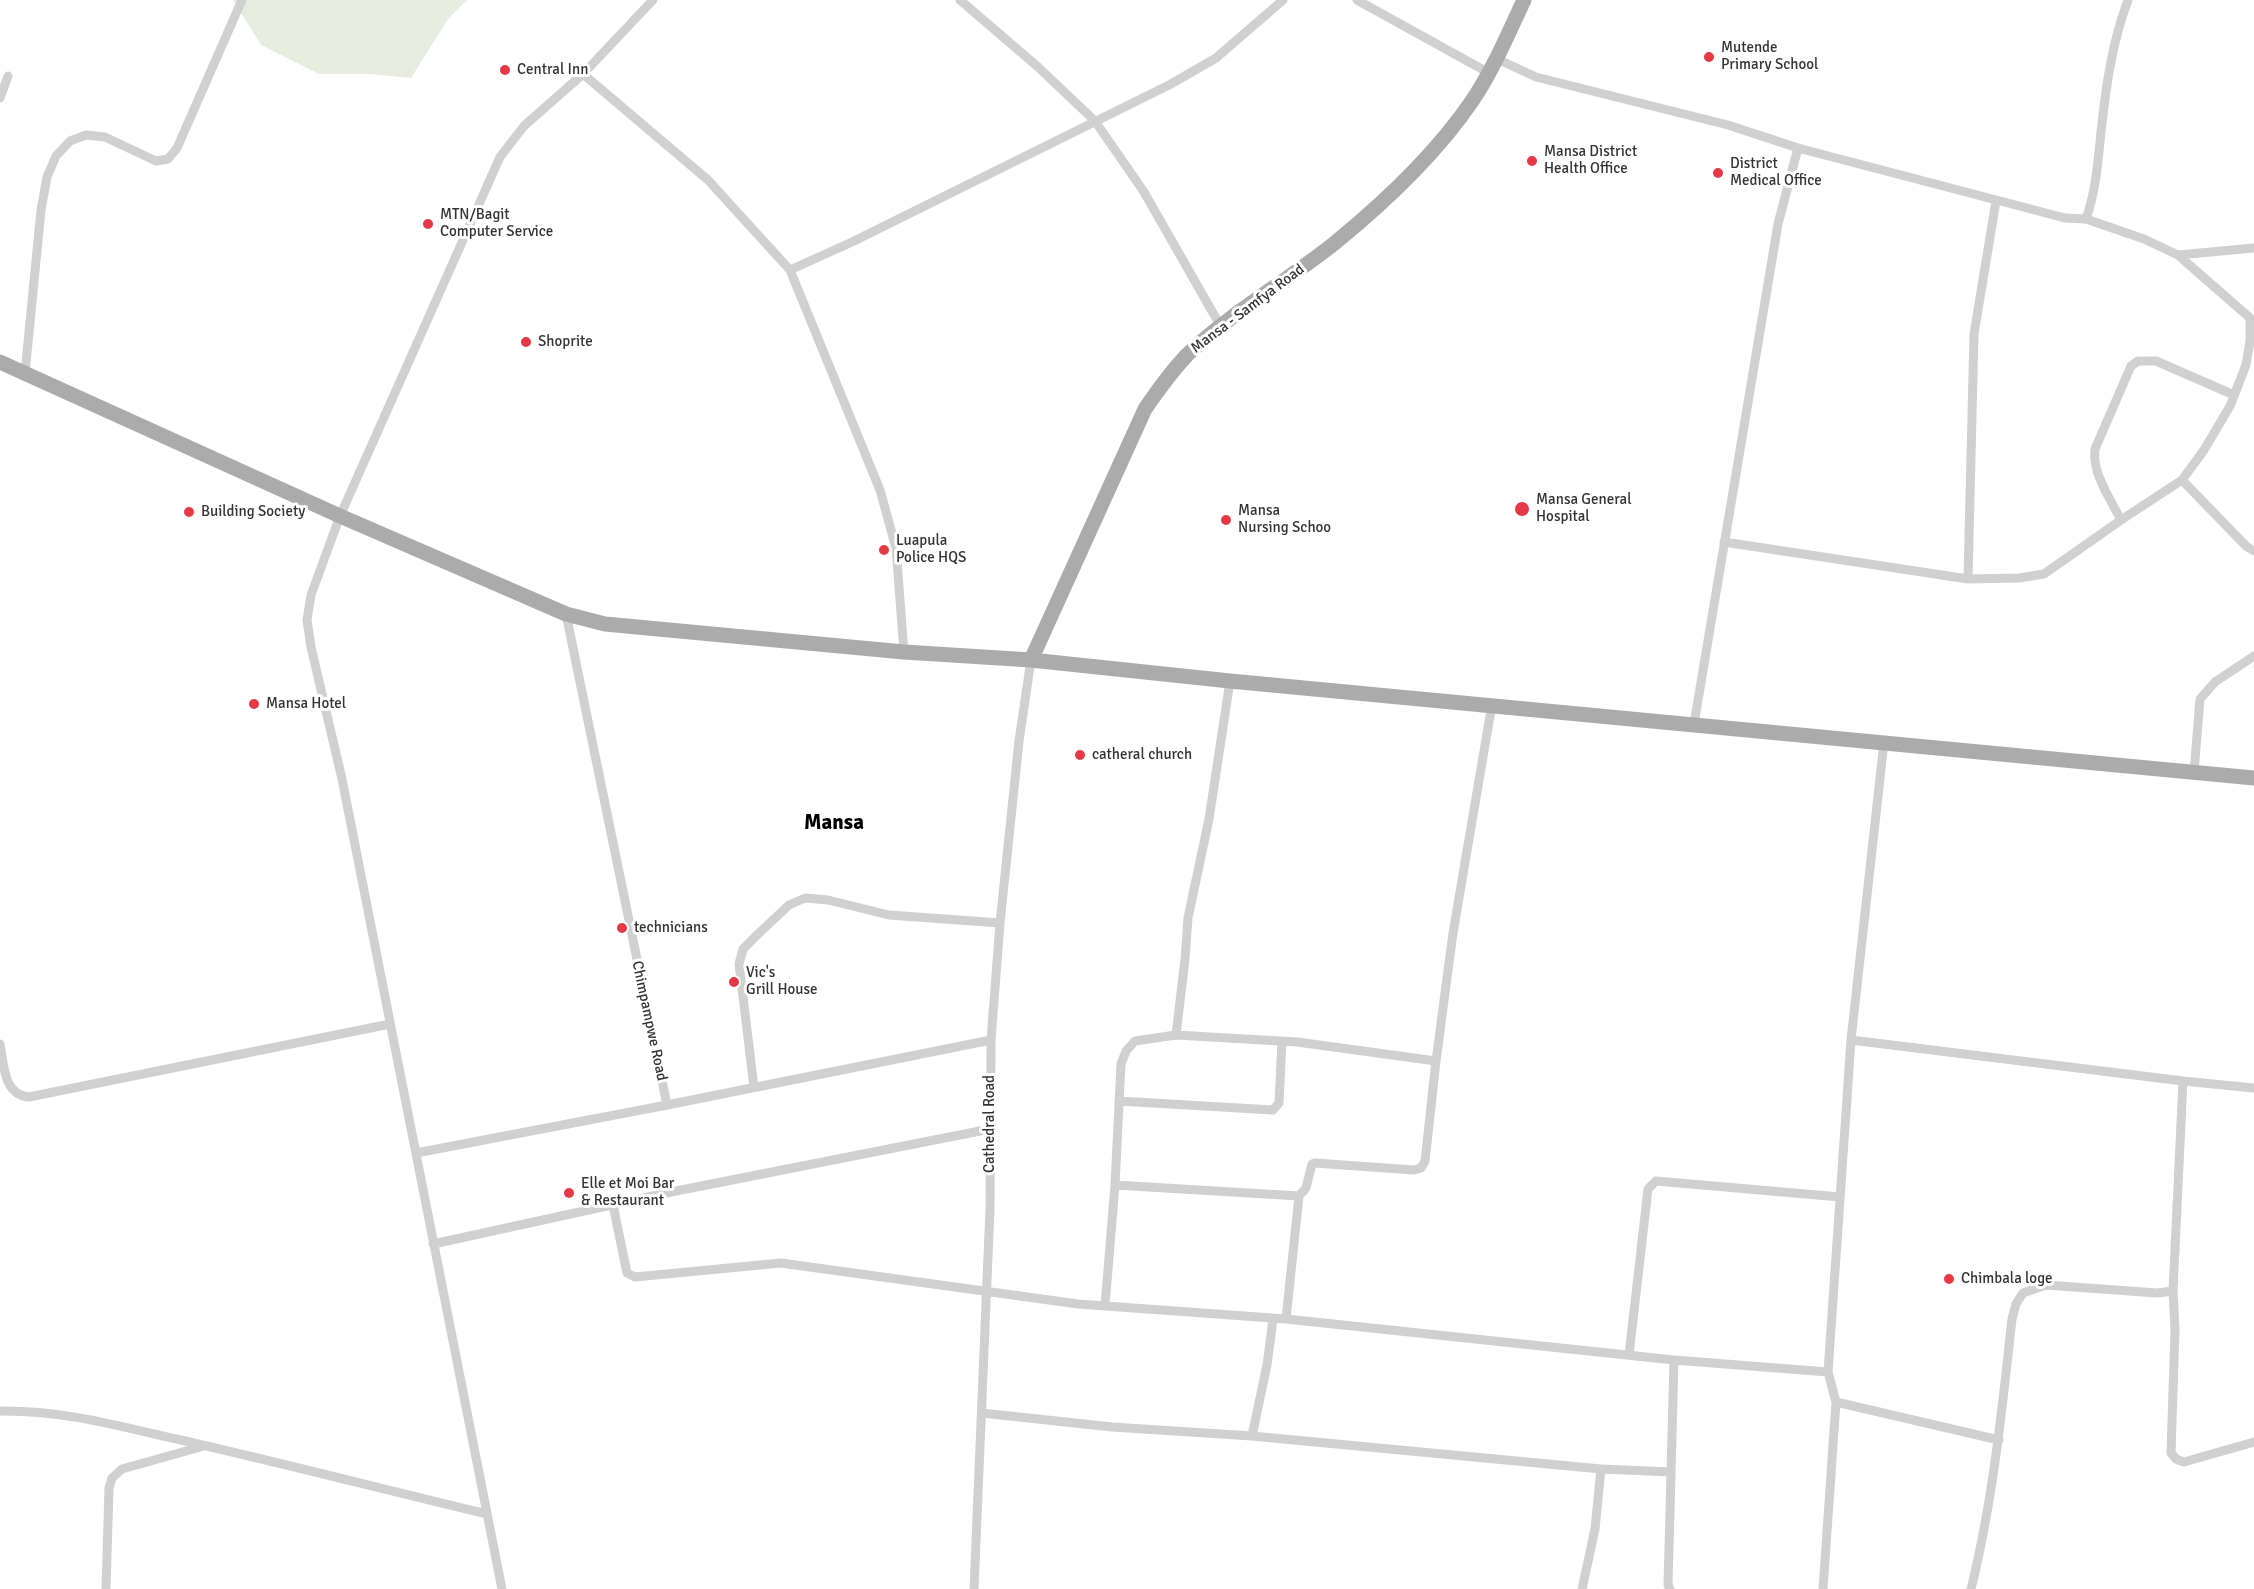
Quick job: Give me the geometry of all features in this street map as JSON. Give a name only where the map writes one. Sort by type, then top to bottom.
[{"type":"main road","name":"Mansa - Samfya Road","points":[[1031,660],[1145,409],[1164,382],[1188,355],[1221,327],[1336,242],[1399,185],[1449,133],[1497,59],[1524,0]]},
{"type":"main road","points":[[0,362],[340,516],[566,614],[605,624],[904,652],[1031,660],[2254,778]]},
{"type":"street","points":[[25,373],[41,210],[47,177],[56,156],[70,141],[86,135],[105,137],[156,161],[168,159],[177,148],[242,0]]},
{"type":"street","points":[[502,1589],[344,791],[311,647],[307,620],[310,596],[340,516],[500,157],[524,126],[583,74],[653,0]]},
{"type":"street","points":[[960,0],[1095,121],[1144,192],[1221,327]]},
{"type":"street","points":[[790,270],[852,242],[1171,84],[1216,58],[1283,0]]},
{"type":"street","points":[[1357,0],[1489,73]]},
{"type":"street","points":[[2086,219],[2095,183],[2106,83],[2114,44],[2128,0]]},
{"type":"street","points":[[1497,59],[1536,77],[1728,125],[1798,148],[1996,201],[2065,218],[2086,219],[2178,255],[2252,318],[2246,365],[2234,396],[2204,450],[2182,480],[2044,574],[2019,578],[1968,579],[1724,542]]},
{"type":"street","points":[[583,74],[708,180],[790,270],[880,490],[896,548],[904,652]]},
{"type":"street","points":[[0,98],[8,76]]},
{"type":"street","points":[[1694,724],[1778,224],[1798,148]]},
{"type":"street","points":[[1968,579],[1974,334],[1996,201]]},
{"type":"street","points":[[2178,255],[2254,248]]},
{"type":"street","points":[[2121,520],[2096,470],[2094,460],[2095,449],[2131,366],[2138,362],[2156,361],[2234,396]]},
{"type":"street","points":[[2182,480],[2246,546],[2254,551]]},
{"type":"street","name":"Chimpampwe Road","points":[[566,614],[667,1105]]},
{"type":"street","points":[[2194,772],[2200,699],[2215,682],[2254,656]]},
{"type":"street","name":"Cathedral Road","points":[[974,1589],[987,1293],[991,1040],[1000,923],[1019,741],[1031,660]]},
{"type":"street","points":[[1176,1035],[1188,918],[1209,819],[1230,681]]},
{"type":"street","points":[[1286,1319],[1299,1197],[1306,1188],[1311,1167],[1315,1163],[1414,1170],[1421,1168],[1425,1161],[1453,933],[1492,704]]},
{"type":"street","points":[[1823,1589],[1836,1402],[1828,1372],[1851,1040],[1884,742]]},
{"type":"street","points":[[754,1087],[739,964],[743,949],[789,904],[805,898],[828,900],[889,915],[1000,923]]},
{"type":"street","points":[[0,1044],[7,1081],[12,1091],[29,1097],[390,1024]]},
{"type":"street","points":[[1105,1306],[1115,1185],[1121,1064],[1129,1045],[1135,1041],[1176,1035],[1282,1041],[1436,1061]]},
{"type":"street","points":[[416,1153],[991,1040]]},
{"type":"street","points":[[1851,1040],[2254,1088]]},
{"type":"street","points":[[1119,1101],[1273,1110],[1280,1103],[1282,1041]]},
{"type":"street","points":[[2183,1081],[2173,1291],[2175,1330],[2171,1453],[2176,1459],[2184,1462],[2254,1442]]},
{"type":"street","points":[[433,1244],[990,1129]]},
{"type":"street","points":[[1629,1355],[1648,1189],[1651,1184],[1656,1181],[1840,1197]]},
{"type":"street","points":[[1115,1185],[1299,1197]]},
{"type":"street","points":[[613,1205],[627,1273],[630,1276],[781,1263],[987,1293],[1105,1306],[1286,1319],[1674,1360],[1828,1372]]},
{"type":"street","points":[[1971,1589],[1980,1551],[1999,1440],[2012,1319],[2016,1304],[2023,1293],[2046,1285],[2157,1293],[2173,1291]]},
{"type":"street","points":[[1252,1437],[1268,1365],[1273,1319]]},
{"type":"street","points":[[1670,1589],[1668,1585],[1674,1360]]},
{"type":"street","points":[[1836,1402],[1999,1440]]},
{"type":"street","points":[[0,1411],[66,1414],[487,1514]]},
{"type":"street","points":[[982,1413],[1112,1427],[1252,1437],[1601,1469],[1671,1472]]},
{"type":"street","points":[[106,1589],[109,1488],[112,1478],[122,1469],[206,1446]]},
{"type":"street","points":[[1582,1589],[1595,1529],[1601,1469]]},
{"type":"shaded area","points":[[233,0],[467,0],[448,19],[411,78],[371,74],[319,74],[261,45]]},
{"type":"place","name":"Mutende Primary School","points":[[1709,57]]},
{"type":"place","name":"Central Inn","points":[[505,70]]},
{"type":"place","name":"Mansa District Health Office","points":[[1532,161]]},
{"type":"place","name":"District Medical Office","points":[[1718,173]]},
{"type":"place","name":"MTN/Bagit Computer Service","points":[[428,224]]},
{"type":"place","name":"Shoprite","points":[[526,342]]},
{"type":"place","name":"Mansa General Hospital","points":[[1522,509]]},
{"type":"place","name":"Building Society","points":[[189,512]]},
{"type":"place","name":"Mansa Nursing Schoo","points":[[1226,520]]},
{"type":"place","name":"Luapula Police HQS","points":[[884,550]]},
{"type":"place","name":"Mansa Hotel","points":[[254,704]]},
{"type":"place","name":"catheral church","points":[[1080,755]]},
{"type":"place","name":"technicians","points":[[622,928]]},
{"type":"place","name":"Vic's Grill House","points":[[734,982]]},
{"type":"place","name":"Elle et Moi Bar & Restaurant","points":[[569,1193]]},
{"type":"place","name":"Chimbala loge","points":[[1949,1279]]},
{"type":"district","name":"Mansa","points":[[834,823]]}]
